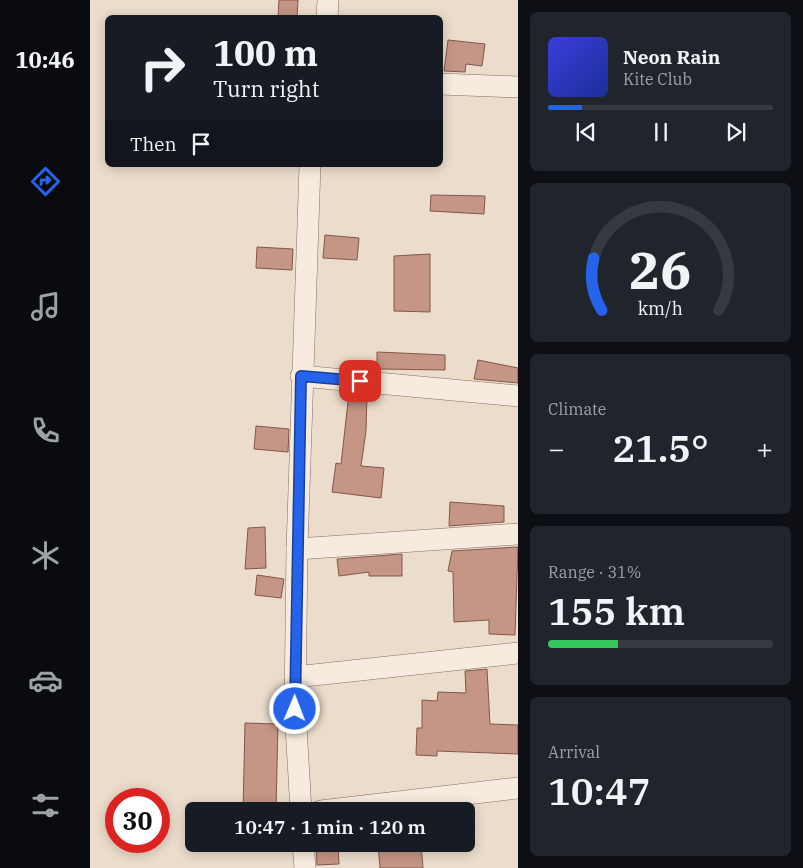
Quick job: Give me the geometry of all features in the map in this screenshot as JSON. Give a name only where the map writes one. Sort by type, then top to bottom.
[{"type":"street","points":[[327,15],[328,0]]},
{"type":"street","points":[[443,84],[518,86]]},
{"type":"street","points":[[300,802],[295,676],[301,376],[310,167]]},
{"type":"street","points":[[301,376],[518,396]]},
{"type":"street","points":[[297,549],[518,534]]},
{"type":"street","points":[[295,676],[518,653]]},
{"type":"street","points":[[398,802],[518,788]]},
{"type":"street","points":[[304,852],[305,868]]},
{"type":"building","points":[[279,0],[298,0],[297,15],[278,15]]},
{"type":"building","points":[[448,40],[485,44],[482,66],[466,64],[465,72],[444,71]]},
{"type":"building","points":[[431,195],[485,196],[484,214],[430,211]]},
{"type":"building","points":[[325,235],[359,238],[357,260],[323,258]]},
{"type":"building","points":[[257,247],[293,249],[292,270],[256,268]]},
{"type":"building","points":[[430,254],[430,312],[394,311],[394,256]]},
{"type":"building","points":[[377,352],[445,355],[445,370],[377,369]]},
{"type":"building","points":[[478,360],[518,368],[518,383],[474,379]]},
{"type":"building","points":[[349,393],[367,395],[366,431],[361,466],[384,468],[381,498],[332,492],[336,463],[341,464]]},
{"type":"building","points":[[256,426],[289,429],[288,452],[254,449]]},
{"type":"building","points":[[450,502],[504,506],[504,522],[449,526]]},
{"type":"building","points":[[265,527],[266,568],[245,569],[248,528]]},
{"type":"building","points":[[518,547],[515,635],[489,634],[489,620],[454,622],[453,572],[448,571],[452,551]]},
{"type":"building","points":[[402,554],[402,576],[369,576],[369,572],[339,576],[337,559]]},
{"type":"building","points":[[257,575],[284,579],[281,598],[255,595]]},
{"type":"building","points":[[487,669],[490,724],[518,725],[518,754],[437,751],[437,756],[416,755],[417,728],[422,728],[422,700],[437,701],[438,692],[466,693],[465,671]]},
{"type":"building","points":[[245,723],[278,724],[276,802],[243,802]]},
{"type":"building","points":[[316,852],[338,852],[339,864],[317,865]]},
{"type":"building","points":[[379,852],[422,852],[423,868],[380,868]]},
{"type":"route","points":[[295,709],[301,376],[360,381]]}]
